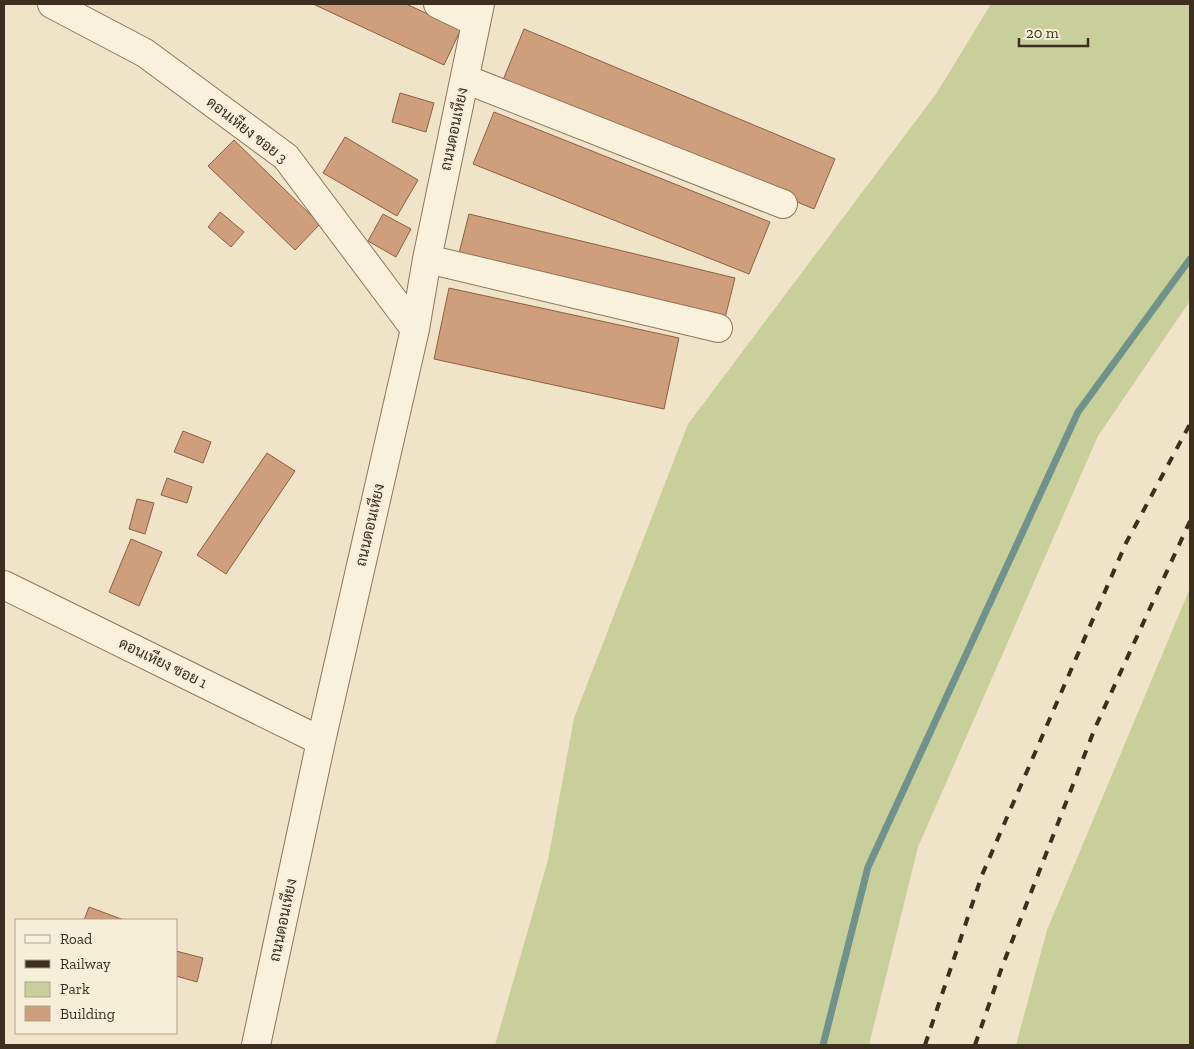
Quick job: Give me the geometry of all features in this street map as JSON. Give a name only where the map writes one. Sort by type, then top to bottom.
[{"type":"street","name":"ดอนเหียง ซอย 3","points":[[52,4],[145,53],[286,157],[415,329]]},
{"type":"street","points":[[438,4],[478,13]]},
{"type":"street","name":"ถนนดอนเหียง","points":[[256,1045],[321,740],[415,329],[427,259],[478,13]]},
{"type":"street","points":[[465,79],[783,204]]},
{"type":"street","points":[[427,259],[718,328]]},
{"type":"street","name":"ดอนเหียง ซอย 1","points":[[4,585],[321,740]]},
{"type":"green space","points":[[991,4],[1190,4],[1190,301],[1098,436],[918,847],[869,1045],[495,1045],[548,860],[574,718],[688,424],[936,94]]},
{"type":"green space","points":[[1190,588],[1190,1045],[1016,1045],[1047,930]]},
{"type":"building","points":[[313,4],[406,4],[461,29],[444,65]]},
{"type":"building","points":[[524,29],[835,159],[814,209],[503,80]]},
{"type":"building","points":[[400,93],[434,103],[426,132],[392,122]]},
{"type":"building","points":[[494,112],[770,222],[749,274],[473,164]]},
{"type":"building","points":[[345,137],[418,180],[397,216],[323,173]]},
{"type":"building","points":[[234,140],[320,224],[295,250],[208,166]]},
{"type":"building","points":[[220,212],[244,232],[231,247],[208,227]]},
{"type":"building","points":[[383,214],[411,229],[396,257],[368,241]]},
{"type":"building","points":[[469,214],[735,278],[723,326],[457,261]]},
{"type":"building","points":[[449,288],[679,338],[664,409],[434,359]]},
{"type":"building","points":[[183,431],[211,442],[203,463],[174,452]]},
{"type":"building","points":[[267,453],[295,471],[226,574],[197,555]]},
{"type":"building","points":[[167,478],[192,487],[187,503],[161,495]]},
{"type":"building","points":[[137,499],[154,503],[145,534],[129,529]]},
{"type":"building","points":[[131,539],[162,552],[139,606],[109,592]]},
{"type":"building","points":[[89,907],[121,919],[84,919]]},
{"type":"building","points":[[178,952],[203,958],[197,982],[178,977]]},
{"type":"waterway","points":[[823,1045],[868,867],[1078,412],[1190,259]]},
{"type":"railway","points":[[925,1045],[982,875],[1126,543],[1190,424]]},
{"type":"railway","points":[[975,1045],[1002,967],[1095,728],[1190,521]]}]
